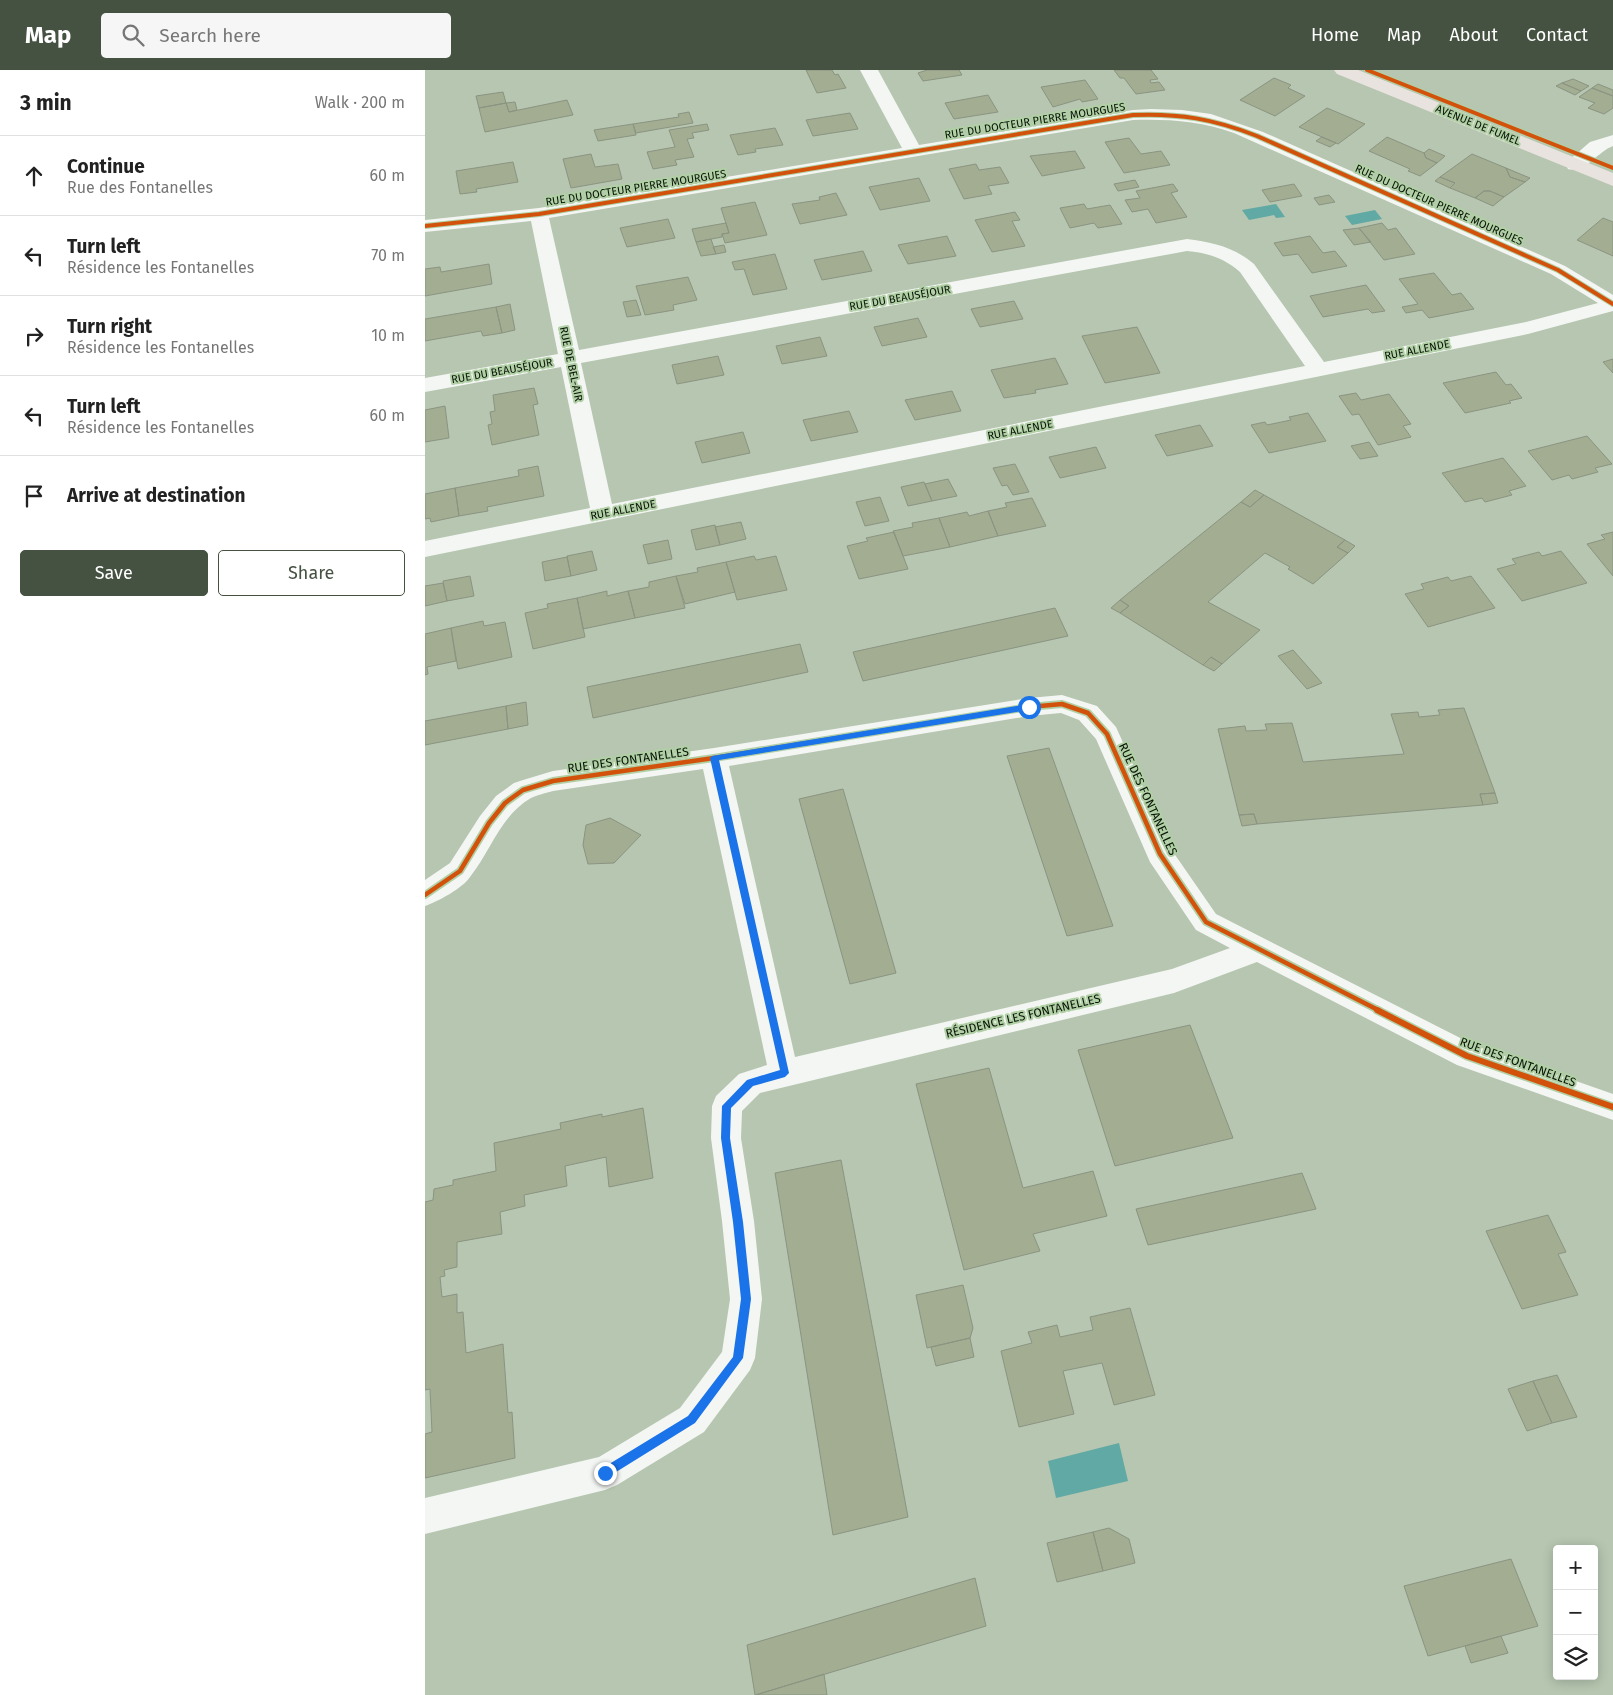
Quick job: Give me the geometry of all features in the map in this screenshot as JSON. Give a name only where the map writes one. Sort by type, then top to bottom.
[{"type":"main road","name":"AVENUE DE FUMEL","points":[[1343,70],[1613,180]]},
{"type":"street","points":[[869,70],[913,152]]},
{"type":"street","name":"RUE DU DOCTEUR PIERRE MOURGUES","points":[[425,226],[539,214],[1133,115],[1167,113],[1193,115],[1225,122],[1558,270],[1613,304]]},
{"type":"street","points":[[1575,165],[1597,146],[1613,140]]},
{"type":"street","name":"RUE DE BEL-AIR","points":[[539,214],[603,514]]},
{"type":"street","name":"RUE DU BEAUSÉJOUR","points":[[425,385],[1187,245],[1207,246],[1222,250],[1236,257],[1247,268],[1319,370]]},
{"type":"street","name":"RUE ALLENDE","points":[[425,550],[1528,328],[1578,316],[1613,304]]},
{"type":"street","name":"RUE DES FONTANELLES","points":[[425,894],[460,871],[505,802],[523,790],[553,781],[714,758],[1029,707],[1062,704],[1088,713],[1107,734],[1160,854],[1206,922],[1467,1056],[1613,1107]]},
{"type":"street","points":[[714,758],[785,1073]]},
{"type":"street","name":"RÉSIDENCE LES FONTANELLES","points":[[425,1516],[605,1473],[692,1420],[738,1358],[746,1299],[738,1222],[726,1138],[727,1106],[750,1082],[1174,981],[1259,949]]},
{"type":"water","points":[[1276,204],[1285,217],[1276,218],[1274,215],[1249,220],[1242,210]]},
{"type":"water","points":[[1375,210],[1382,219],[1352,225],[1345,216]]},
{"type":"water","points":[[1119,1443],[1128,1481],[1056,1498],[1048,1461]]},
{"type":"building","points":[[806,70],[832,70],[835,75],[838,74],[846,88],[817,93]]},
{"type":"building","points":[[927,70],[959,70],[962,75],[923,81],[918,73]]},
{"type":"building","points":[[1114,70],[1151,70],[1158,79],[1150,80],[1151,83],[1159,82],[1165,90],[1136,94],[1124,78],[1120,78]]},
{"type":"building","points":[[1274,78],[1291,85],[1288,88],[1305,96],[1275,116],[1240,100]]},
{"type":"building","points":[[1573,79],[1589,86],[1581,91],[1562,83]]},
{"type":"building","points":[[1085,80],[1098,99],[1082,102],[1080,99],[1053,107],[1041,87]]},
{"type":"building","points":[[1562,83],[1581,91],[1575,95],[1556,86]]},
{"type":"building","points":[[1598,84],[1613,90],[1613,96],[1592,88]]},
{"type":"building","points":[[1592,88],[1613,96],[1613,108],[1604,114],[1588,108],[1595,103],[1579,97]]},
{"type":"building","points":[[503,92],[506,103],[479,108],[476,96]]},
{"type":"building","points":[[988,95],[998,112],[954,119],[945,103]]},
{"type":"building","points":[[567,100],[573,115],[485,132],[479,108],[506,103],[509,112]]},
{"type":"building","points":[[515,102],[517,110],[509,112],[506,103]]},
{"type":"building","points":[[1327,108],[1365,124],[1338,144],[1299,127]]},
{"type":"building","points":[[689,112],[693,123],[636,133],[633,124],[679,117],[678,114]]},
{"type":"building","points":[[850,113],[858,129],[813,136],[806,120]]},
{"type":"building","points":[[633,124],[636,135],[598,141],[594,130]]},
{"type":"building","points":[[707,124],[709,130],[692,133],[694,138],[687,139],[694,157],[675,160],[677,165],[653,169],[647,152],[675,147],[669,130]]},
{"type":"building","points":[[775,128],[783,145],[755,149],[756,152],[738,155],[730,135]]},
{"type":"building","points":[[1322,137],[1336,143],[1330,147],[1316,141]]},
{"type":"building","points":[[1387,137],[1424,153],[1426,158],[1437,163],[1420,176],[1408,171],[1410,169],[1369,151]]},
{"type":"building","points":[[1129,138],[1141,154],[1161,151],[1170,165],[1124,173],[1105,142]]},
{"type":"building","points":[[1429,149],[1445,156],[1437,163],[1426,158],[1424,153]]},
{"type":"building","points":[[1075,151],[1085,168],[1042,176],[1030,156]]},
{"type":"building","points":[[591,154],[595,167],[618,164],[622,179],[571,188],[563,159]]},
{"type":"building","points":[[1472,154],[1506,168],[1510,177],[1525,182],[1504,197],[1490,191],[1484,191],[1475,198],[1450,188],[1455,183],[1440,177]]},
{"type":"building","points":[[513,162],[518,182],[476,189],[477,192],[460,194],[456,171]]},
{"type":"building","points":[[976,164],[979,170],[1000,167],[1009,183],[988,186],[992,194],[964,199],[949,169]]},
{"type":"building","points":[[1506,168],[1530,178],[1525,182],[1510,177]]},
{"type":"building","points":[[1440,177],[1455,183],[1450,188],[1435,181]]},
{"type":"building","points":[[919,178],[930,201],[880,210],[869,187]]},
{"type":"building","points":[[1135,180],[1139,187],[1118,191],[1114,184]]},
{"type":"building","points":[[1173,184],[1178,191],[1171,193],[1187,217],[1156,223],[1148,209],[1132,212],[1125,200],[1140,198],[1136,191]]},
{"type":"building","points":[[1294,184],[1302,196],[1270,202],[1262,190]]},
{"type":"building","points":[[1484,191],[1490,191],[1504,197],[1493,206],[1475,198]]},
{"type":"building","points":[[836,193],[847,215],[800,224],[792,204],[820,200],[819,197]]},
{"type":"building","points":[[1329,195],[1335,202],[1319,205],[1314,198]]},
{"type":"building","points":[[755,202],[767,235],[725,243],[722,234],[729,233],[721,208]]},
{"type":"building","points":[[1084,204],[1087,209],[1110,205],[1122,224],[1098,228],[1094,223],[1070,228],[1060,208]]},
{"type":"building","points":[[1015,212],[1020,220],[1012,221],[1025,246],[992,252],[975,220]]},
{"type":"building","points":[[1603,218],[1613,222],[1613,256],[1577,240]]},
{"type":"building","points":[[668,219],[675,238],[627,247],[620,228]]},
{"type":"building","points":[[726,223],[729,233],[722,234],[722,237],[696,242],[692,229]]},
{"type":"building","points":[[1382,223],[1388,230],[1396,228],[1415,254],[1384,260],[1359,228]]},
{"type":"building","points":[[1359,228],[1371,242],[1354,245],[1343,230]]},
{"type":"building","points":[[947,236],[956,256],[908,264],[898,245]]},
{"type":"building","points":[[1310,236],[1323,253],[1335,251],[1347,266],[1312,273],[1298,254],[1283,256],[1274,243]]},
{"type":"building","points":[[711,239],[716,254],[701,256],[696,242]]},
{"type":"building","points":[[724,245],[726,252],[716,254],[713,247]]},
{"type":"building","points":[[863,251],[872,271],[822,280],[814,260]]},
{"type":"building","points":[[775,254],[787,289],[753,295],[744,269],[735,270],[732,262]]},
{"type":"building","points":[[489,264],[492,284],[425,296],[425,269],[440,267],[441,272]]},
{"type":"building","points":[[1434,273],[1452,295],[1461,293],[1474,309],[1429,318],[1422,310],[1406,313],[1402,307],[1418,304],[1399,279]]},
{"type":"building","points":[[688,277],[697,300],[673,305],[674,310],[645,315],[636,286]]},
{"type":"building","points":[[1366,285],[1385,311],[1372,313],[1368,309],[1323,317],[1310,296]]},
{"type":"building","points":[[636,300],[641,315],[627,317],[623,302]]},
{"type":"building","points":[[1014,301],[1023,319],[980,327],[971,309]]},
{"type":"building","points":[[510,304],[515,330],[502,333],[496,307]]},
{"type":"building","points":[[496,307],[502,333],[483,336],[481,331],[425,341],[425,319]]},
{"type":"building","points":[[918,318],[927,337],[882,346],[874,327]]},
{"type":"building","points":[[1137,327],[1160,373],[1105,383],[1082,336]]},
{"type":"building","points":[[820,337],[827,356],[782,364],[776,346]]},
{"type":"building","points":[[718,356],[724,375],[677,384],[672,365]]},
{"type":"building","points":[[1055,358],[1068,384],[1035,390],[1036,393],[1004,398],[991,370]]},
{"type":"building","points":[[1613,359],[1613,373],[1603,362]]},
{"type":"building","points":[[1496,372],[1506,385],[1511,384],[1522,398],[1509,401],[1511,403],[1465,413],[1443,383]]},
{"type":"building","points":[[534,388],[538,404],[533,405],[539,435],[492,445],[488,425],[492,424],[490,412],[495,411],[493,395]]},
{"type":"building","points":[[952,391],[961,411],[915,420],[905,400]]},
{"type":"building","points":[[1356,393],[1361,400],[1389,394],[1411,424],[1403,426],[1411,437],[1378,445],[1359,414],[1352,415],[1339,396]]},
{"type":"building","points":[[445,406],[449,438],[425,442],[425,410]]},
{"type":"building","points":[[849,411],[858,432],[811,441],[803,420]]},
{"type":"building","points":[[1308,413],[1326,441],[1269,453],[1251,425],[1265,422],[1267,425],[1291,420],[1289,417]]},
{"type":"building","points":[[1200,425],[1213,446],[1167,456],[1155,435]]},
{"type":"building","points":[[743,432],[750,453],[702,463],[695,442]]},
{"type":"building","points":[[1587,436],[1612,464],[1595,468],[1598,472],[1572,479],[1569,475],[1552,480],[1528,451]]},
{"type":"building","points":[[1369,442],[1378,456],[1360,459],[1351,446]]},
{"type":"building","points":[[1096,447],[1106,468],[1060,478],[1049,457]]},
{"type":"building","points":[[1503,458],[1526,486],[1509,491],[1512,495],[1485,502],[1482,498],[1465,502],[1442,473]]},
{"type":"building","points":[[1015,464],[1029,492],[1013,495],[1007,485],[1002,486],[993,468]]},
{"type":"building","points":[[538,466],[544,496],[487,507],[488,511],[459,516],[455,488],[519,476],[518,470]]},
{"type":"building","points":[[948,479],[957,496],[932,501],[925,484]]},
{"type":"building","points":[[924,482],[932,501],[908,506],[901,487]]},
{"type":"building","points":[[455,488],[459,516],[431,522],[430,518],[425,519],[425,494]]},
{"type":"building","points":[[1255,490],[1264,495],[1250,507],[1241,502]]},
{"type":"building","points":[[1264,495],[1345,540],[1337,547],[1348,553],[1313,584],[1288,569],[1290,567],[1265,553],[1208,602],[1260,630],[1222,664],[1211,657],[1203,665],[1120,613],[1129,606],[1120,600],[1241,502],[1250,507]]},
{"type":"building","points":[[880,497],[889,521],[865,526],[856,502]]},
{"type":"building","points":[[1032,498],[1046,526],[998,536],[988,511],[1007,507],[1005,503]]},
{"type":"building","points":[[988,511],[998,536],[950,547],[939,518],[967,512],[969,516]]},
{"type":"building","points":[[939,518],[950,547],[903,556],[893,531],[913,527],[912,523]]},
{"type":"building","points":[[741,522],[746,539],[720,545],[715,527]]},
{"type":"building","points":[[715,525],[720,545],[696,550],[691,530]]},
{"type":"building","points":[[894,532],[908,569],[859,579],[847,546],[868,541],[866,538]]},
{"type":"building","points":[[1613,532],[1613,576],[1587,544],[1605,539],[1601,535]]},
{"type":"building","points":[[668,540],[672,559],[648,564],[643,545]]},
{"type":"building","points":[[1345,540],[1355,546],[1348,553],[1337,547]]},
{"type":"building","points":[[592,551],[597,570],[571,576],[567,556]]},
{"type":"building","points":[[1561,551],[1587,583],[1522,601],[1497,569],[1516,564],[1512,559],[1539,552],[1542,556]]},
{"type":"building","points":[[754,556],[756,560],[776,556],[787,590],[737,600],[726,562]]},
{"type":"building","points":[[567,557],[571,576],[545,581],[542,562]]},
{"type":"building","points":[[726,562],[735,592],[685,604],[676,576],[698,572],[697,568]]},
{"type":"building","points":[[470,576],[474,596],[447,601],[443,581]]},
{"type":"building","points":[[676,576],[685,608],[635,618],[628,591],[649,587],[649,582]]},
{"type":"building","points":[[1471,576],[1495,608],[1428,627],[1405,594],[1424,589],[1421,584],[1448,577],[1451,581]]},
{"type":"building","points":[[443,583],[447,601],[425,606],[425,586]]},
{"type":"building","points":[[607,591],[607,596],[628,591],[635,618],[583,629],[577,598]]},
{"type":"building","points":[[577,598],[585,637],[533,649],[525,613],[548,608],[547,604]]},
{"type":"building","points":[[1120,600],[1129,606],[1120,613],[1111,608]]},
{"type":"building","points":[[1055,608],[1068,636],[863,681],[853,652]]},
{"type":"building","points":[[483,621],[484,626],[505,622],[512,657],[458,669],[451,628]]},
{"type":"building","points":[[451,628],[456,661],[427,667],[428,674],[425,675],[425,634]]},
{"type":"building","points":[[800,644],[808,672],[593,718],[587,687]]},
{"type":"building","points":[[1293,650],[1322,683],[1307,689],[1278,656]]},
{"type":"building","points":[[1211,657],[1222,664],[1214,671],[1203,665]]},
{"type":"building","points":[[526,702],[528,725],[508,729],[506,706]]},
{"type":"building","points":[[506,706],[508,729],[425,745],[425,721]]},
{"type":"building","points":[[1464,708],[1495,793],[1480,794],[1483,805],[1257,824],[1254,814],[1239,815],[1218,729],[1245,726],[1246,731],[1267,730],[1265,724],[1292,723],[1303,762],[1404,754],[1391,714],[1418,712],[1419,717],[1440,715],[1438,710]]},
{"type":"building","points":[[1049,748],[1113,926],[1067,936],[1007,756]]},
{"type":"building","points":[[843,789],[896,973],[850,984],[799,799]]},
{"type":"building","points":[[1495,793],[1498,803],[1483,805],[1480,794]]},
{"type":"building","points":[[1254,814],[1257,824],[1242,826],[1239,815]]},
{"type":"building","points":[[610,818],[641,835],[614,863],[588,864],[583,845],[586,825]]},
{"type":"building","points":[[1190,1025],[1233,1138],[1115,1166],[1078,1050]]},
{"type":"building","points":[[989,1068],[1023,1188],[1093,1171],[1107,1216],[1033,1234],[1040,1251],[964,1270],[916,1084]]},
{"type":"building","points":[[643,1108],[653,1178],[609,1187],[606,1157],[565,1166],[567,1186],[524,1195],[525,1206],[500,1212],[502,1234],[457,1242],[457,1267],[444,1270],[445,1276],[440,1277],[442,1297],[457,1294],[457,1313],[463,1312],[466,1353],[503,1344],[508,1413],[512,1412],[515,1458],[425,1478],[425,1434],[432,1432],[430,1389],[425,1390],[425,1202],[433,1200],[434,1189],[453,1185],[453,1180],[496,1171],[494,1143],[561,1129],[560,1123],[602,1114],[602,1117]]},
{"type":"building","points":[[841,1160],[908,1517],[833,1535],[775,1173]]},
{"type":"building","points":[[1302,1173],[1316,1209],[1148,1245],[1136,1209]]},
{"type":"building","points":[[1548,1215],[1566,1252],[1558,1254],[1578,1295],[1522,1309],[1486,1231]]},
{"type":"building","points":[[963,1285],[973,1328],[970,1338],[927,1348],[916,1295]]},
{"type":"building","points":[[1130,1308],[1155,1395],[1114,1405],[1102,1363],[1063,1371],[1074,1414],[1019,1427],[1001,1351],[1032,1343],[1028,1332],[1057,1325],[1060,1337],[1093,1330],[1090,1317]]},
{"type":"building","points":[[970,1338],[974,1357],[936,1366],[931,1347]]},
{"type":"building","points":[[1557,1375],[1577,1417],[1552,1423],[1533,1381]]},
{"type":"building","points":[[1533,1381],[1552,1423],[1527,1431],[1508,1389]]},
{"type":"building","points":[[1109,1528],[1129,1539],[1135,1563],[1103,1571],[1093,1532]]},
{"type":"building","points":[[1093,1532],[1103,1571],[1057,1582],[1047,1543]]},
{"type":"building","points":[[1511,1559],[1538,1626],[1428,1656],[1404,1586]]},
{"type":"building","points":[[975,1578],[986,1626],[755,1695],[747,1645]]},
{"type":"building","points":[[1501,1636],[1508,1653],[1471,1663],[1465,1646]]},
{"type":"building","points":[[824,1674],[827,1695],[756,1695]]},
{"type":"cycle path","points":[[1367,70],[1613,168]]},
{"type":"cycle path","points":[[425,226],[539,214],[1133,115],[1167,114],[1211,120],[1257,136],[1558,270],[1613,304]]},
{"type":"cycle path","points":[[425,895],[460,871],[489,823],[505,803],[523,790],[553,781],[714,758],[1029,707],[1062,704],[1088,713],[1107,734],[1160,854],[1206,922],[1467,1056],[1613,1107]]},
{"type":"route","points":[[605,1473],[692,1420],[738,1358],[746,1299],[738,1222],[726,1138],[727,1106],[750,1082],[785,1073],[714,758],[1029,707]]}]
